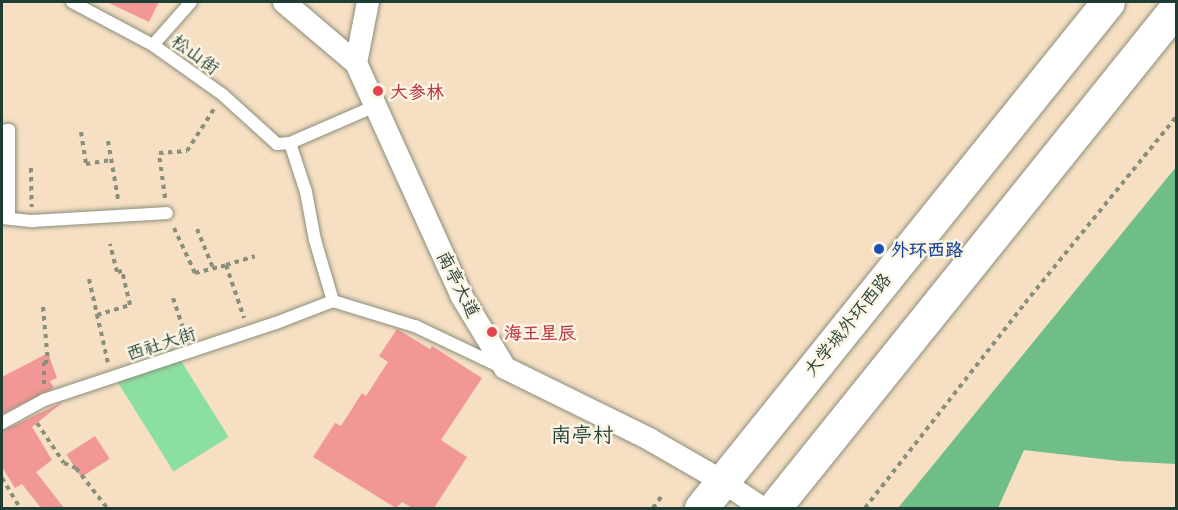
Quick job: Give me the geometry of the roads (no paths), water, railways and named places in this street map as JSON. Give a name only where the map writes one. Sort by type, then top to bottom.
[{"type":"main road","name":"大学城外环西路","points":[[701,508],[1108,2]]},
{"type":"main road","points":[[774,508],[1176,8]]},
{"type":"street","name":"南亭大道","points":[[284,2],[356,63],[461,295],[505,368]]},
{"type":"street","points":[[356,63],[368,2]]},
{"type":"street","points":[[505,368],[649,439],[722,481],[762,508]]},
{"type":"lane","name":"松山街","points":[[72,2],[153,45],[223,95],[277,144],[290,143]]},
{"type":"lane","points":[[153,45],[191,2]]},
{"type":"lane","points":[[375,106],[290,143],[306,192],[315,240],[333,301],[415,326],[505,368]]},
{"type":"lane","points":[[2,131],[9,130],[5,218],[33,221],[121,215],[169,217]]},
{"type":"lane","name":"西社大街","points":[[2,423],[44,400],[249,333],[333,301]]},
{"type":"place","name":"大参林","points":[[378,91]]},
{"type":"place","name":"外环西路","points":[[879,249]]},
{"type":"place","name":"海王星辰","points":[[492,332]]},
{"type":"district","name":"南亭村","points":[[582,434]]}]
